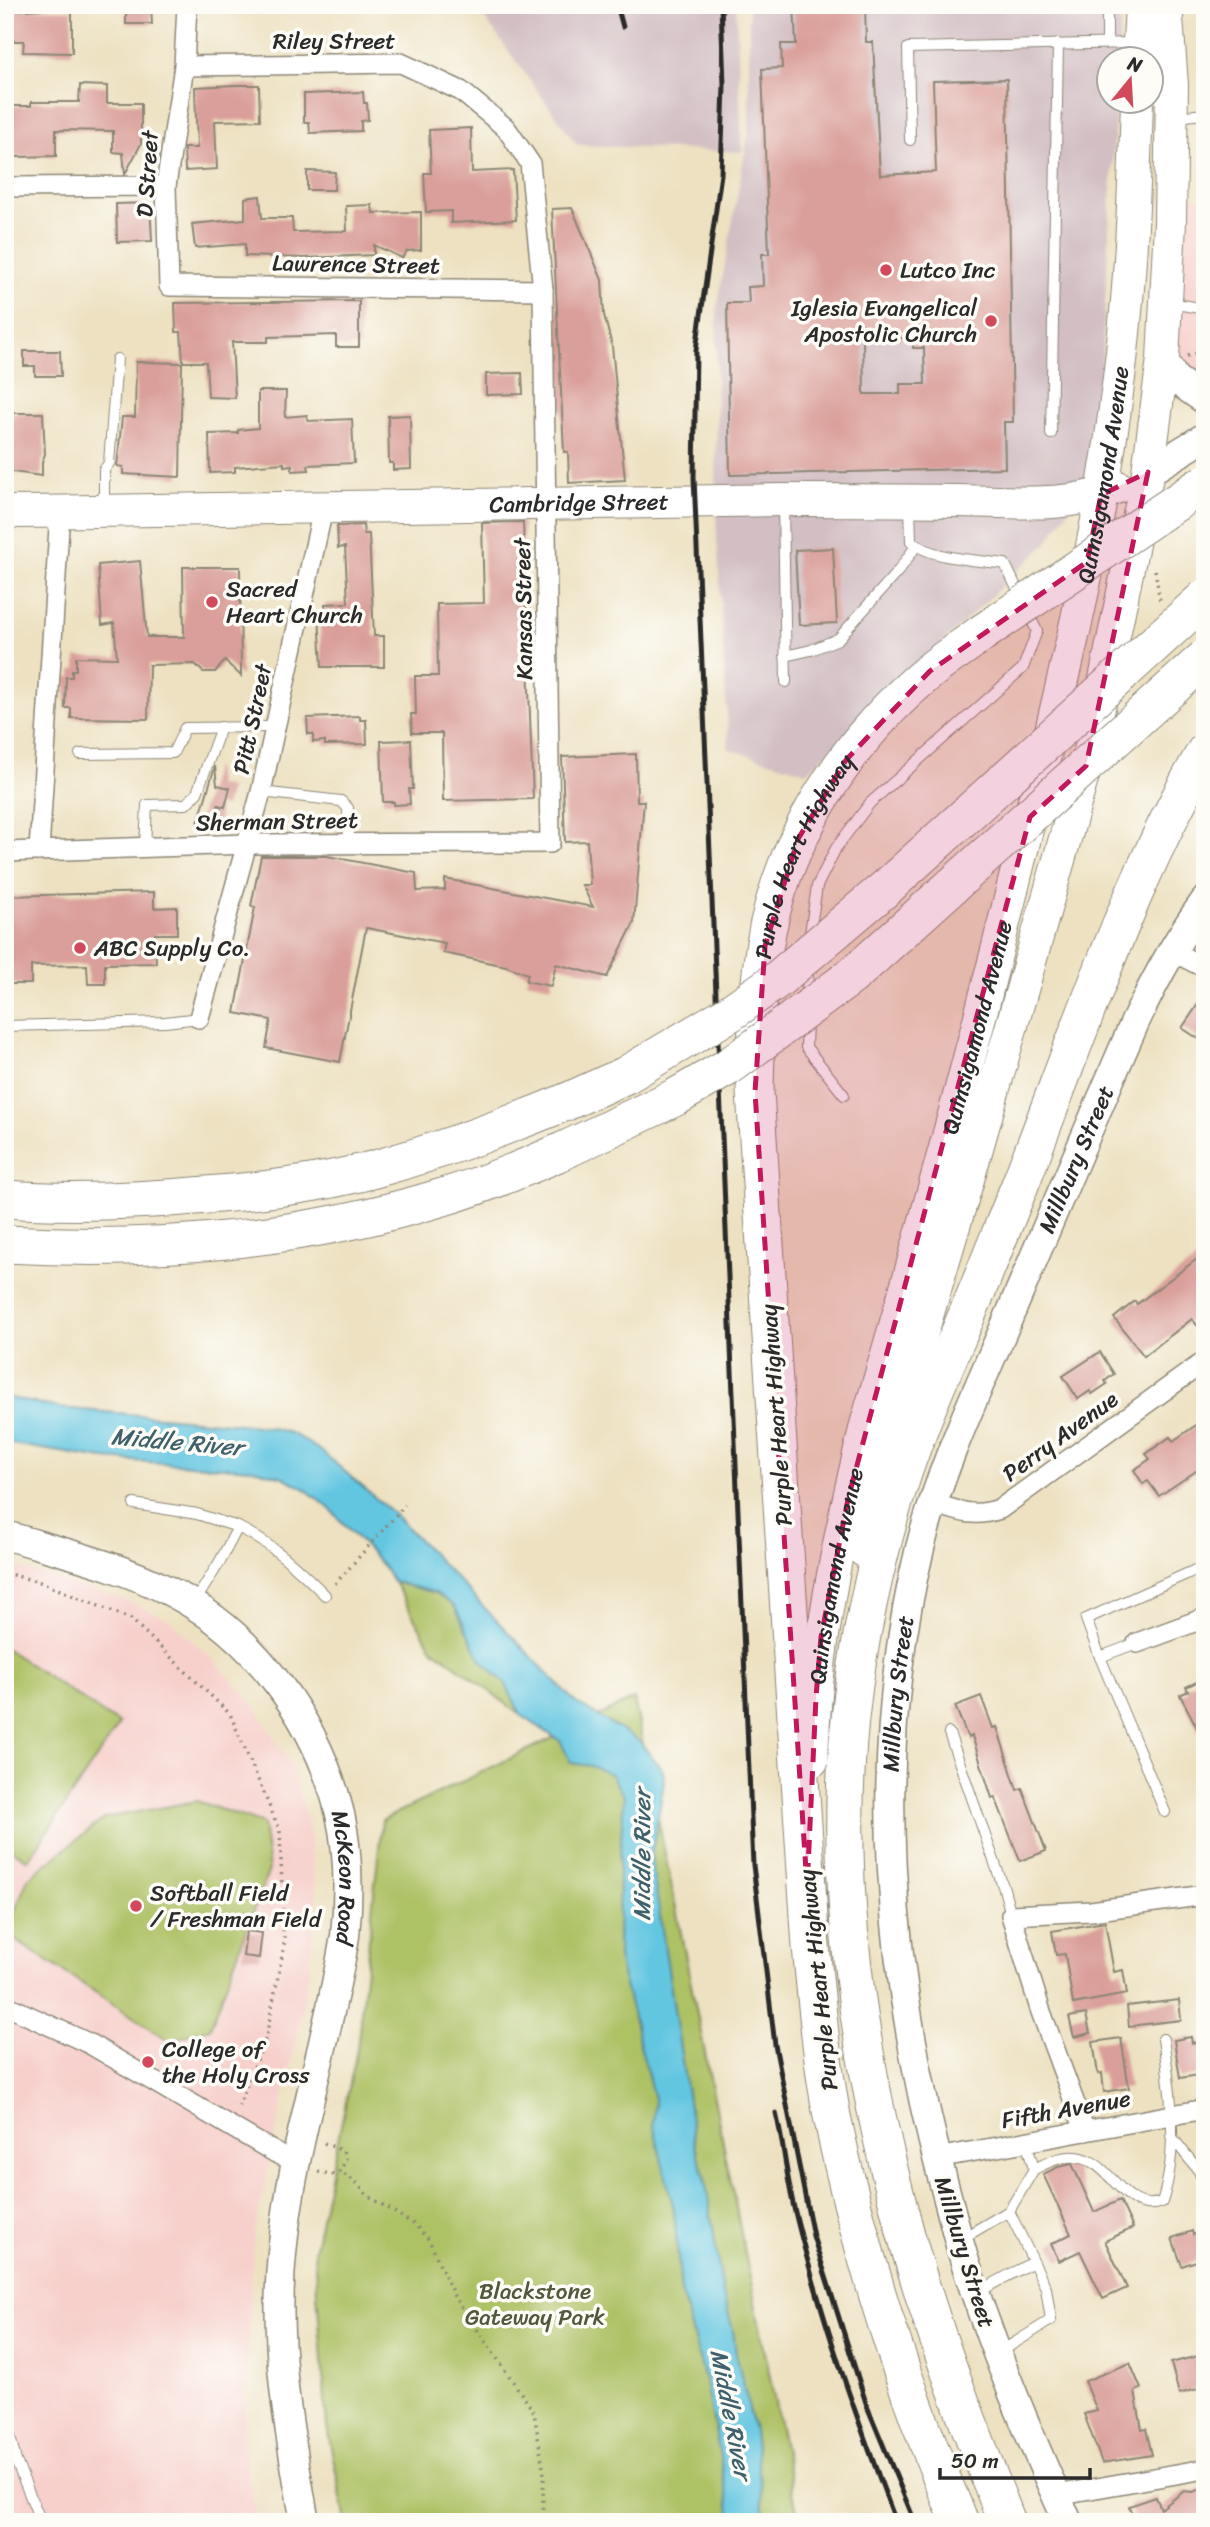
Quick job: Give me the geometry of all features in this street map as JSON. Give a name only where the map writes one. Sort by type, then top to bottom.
[{"type":"highway","name":"Purple Heart Highway","points":[[960,2522],[905,2375],[871,2274],[832,2114],[820,2033],[811,1947],[754,1092],[757,1020],[765,946],[783,876],[798,839],[840,768],[886,712],[930,671],[982,633],[1205,483]]},
{"type":"highway","points":[[5,1199],[44,1202],[142,1201],[250,1192],[310,1183],[374,1170],[497,1131],[626,1075],[730,1013],[777,980],[887,887],[1205,598]]},
{"type":"highway","points":[[5,1244],[106,1248],[169,1246],[288,1233],[379,1214],[444,1197],[567,1150],[676,1097],[728,1067],[843,984],[900,936],[1205,658]]},
{"type":"highway","name":"Purple Heart Highway","points":[[1007,2522],[956,2392],[909,2246],[882,2141],[855,1982],[845,1823],[847,1745],[857,1663],[890,1516],[919,1429],[987,1268],[1124,913],[1176,802],[1205,752]]},
{"type":"main road","name":"Quinsigamond Avenue","points":[[1141,5],[1151,46]]},
{"type":"main road","name":"Quinsigamond Avenue","points":[[1151,46],[1166,5]]},
{"type":"main road","name":"Quinsigamond Avenue","points":[[857,1663],[854,1611],[859,1570],[880,1478],[1090,751],[1172,357],[1167,303],[1172,117],[1164,90]]},
{"type":"main road","name":"Quinsigamond Avenue","points":[[811,1947],[808,1868],[813,1741],[821,1637],[834,1563],[866,1425],[994,963],[1047,747],[1101,495],[1126,319],[1136,116]]},
{"type":"main road","points":[[1172,357],[1175,379],[1205,400]]},
{"type":"main road","points":[[1148,472],[1205,437]]},
{"type":"main road","name":"Cambridge Street","points":[[5,512],[783,500],[1047,502],[1101,495],[1148,472]]},
{"type":"main road","name":"Millbury Street","points":[[1068,2522],[997,2353],[976,2294],[937,2158],[916,2065],[899,1955],[892,1848],[893,1713],[901,1648],[920,1548],[933,1503],[970,1409],[1125,1044],[1152,985],[1205,901]]},
{"type":"main road","name":"McKeon Road","points":[[5,1535],[132,1574],[174,1593],[231,1633],[247,1647],[289,1700],[320,1756],[335,1796],[342,1825],[348,1885],[345,1936],[307,2167],[289,2197],[282,2256],[281,2343],[285,2403],[305,2522]]},
{"type":"street","name":"D Street","points":[[169,286],[166,186],[184,66],[187,5]]},
{"type":"street","name":"Riley Street","points":[[184,66],[401,63],[461,91],[506,128],[530,163],[542,290]]},
{"type":"street","points":[[5,187],[166,186]]},
{"type":"street","name":"Lawrence Street","points":[[169,286],[542,290]]},
{"type":"street","name":"Kansas Street","points":[[542,290],[550,843]]},
{"type":"street","name":"Pitt Street","points":[[199,1018],[261,792],[323,509]]},
{"type":"street","points":[[39,851],[60,512]]},
{"type":"street","name":"Sherman Street","points":[[5,852],[248,844],[550,843]]},
{"type":"street","points":[[1172,951],[1205,968]]},
{"type":"street","name":"Perry Avenue","points":[[933,1503],[966,1514],[984,1515],[1000,1509],[1205,1361]]},
{"type":"street","points":[[1138,1643],[1205,1618]]},
{"type":"street","points":[[1085,2131],[1040,2009],[1011,1915],[1091,1910],[1205,1895]]},
{"type":"street","points":[[5,2005],[90,2044],[231,2127],[307,2167]]},
{"type":"street","name":"Fifth Avenue","points":[[937,2158],[1205,2109]]},
{"type":"street","points":[[1056,2496],[1205,2469]]},
{"type":"lane","points":[[1107,5],[1107,43]]},
{"type":"lane","points":[[910,140],[908,48],[1107,43],[1151,46]]},
{"type":"lane","points":[[1051,435],[1058,44]]},
{"type":"lane","points":[[1172,117],[1205,114]]},
{"type":"lane","points":[[1167,303],[1205,309]]},
{"type":"lane","points":[[104,511],[104,470],[109,463],[117,359]]},
{"type":"lane","points":[[783,500],[786,682]]},
{"type":"lane","points":[[844,1095],[806,1047],[808,947],[817,886],[836,848],[870,803],[1023,668],[1037,631],[1005,564],[932,553],[911,541],[910,500]]},
{"type":"lane","points":[[785,656],[811,650],[838,639],[899,570],[916,546]]},
{"type":"lane","points":[[145,848],[147,805],[186,804],[197,793],[221,727]]},
{"type":"lane","points":[[80,754],[173,752],[185,728],[275,727]]},
{"type":"lane","points":[[261,792],[341,801],[348,808],[349,844]]},
{"type":"lane","points":[[5,1027],[165,1022],[199,1018]]},
{"type":"lane","points":[[134,1504],[197,1514],[237,1527],[260,1538],[290,1560],[325,1595]]},
{"type":"lane","points":[[193,1605],[237,1527]]},
{"type":"lane","points":[[1165,1812],[1086,1619],[1202,1567],[1205,1568]]},
{"type":"lane","points":[[1100,1657],[1138,1643]]},
{"type":"lane","points":[[949,1733],[1011,1915]]},
{"type":"lane","points":[[959,2241],[1009,2211],[1034,2169],[1055,2159],[1076,2157],[1096,2163],[1135,2202],[1150,2206],[1162,2202],[1168,2184],[1172,2115],[1163,2039]]},
{"type":"lane","points":[[1171,2136],[1199,2171],[1205,2186]]},
{"type":"lane","points":[[1026,2142],[1034,2169]]},
{"type":"lane","points":[[997,2353],[1051,2320],[1046,2288],[1009,2211]]},
{"type":"lane","points":[[976,2294],[1033,2262]]},
{"type":"lane","points":[[5,2416],[16,2461],[41,2522]]},
{"type":"path","points":[[1172,357],[1192,356],[1205,347]]},
{"type":"path","points":[[1154,564],[1160,603]]},
{"type":"path","points":[[325,1595],[405,1504]]},
{"type":"path","points":[[5,1573],[40,1582],[131,1619],[230,1714],[280,1831],[284,1946],[266,2038],[231,2127]]},
{"type":"path","points":[[307,2167],[335,2175],[340,2172],[346,2159],[343,2151],[324,2143]]},
{"type":"path","points":[[340,2172],[355,2181],[368,2195],[415,2225],[429,2240],[454,2296],[534,2412],[544,2474],[542,2522]]},
{"type":"highlighted area","points":[[1148,472],[1086,766],[1030,817],[848,1499],[821,1637],[816,1697],[808,1868],[811,1947],[755,1092],[765,946],[798,839],[846,760],[930,671],[1087,562],[1101,495]]},
{"type":"shaded area","points":[[475,5],[736,5],[742,152],[577,145]]},
{"type":"shaded area","points":[[749,5],[1121,5],[1119,46],[1094,46],[1094,116],[1115,116],[1096,467],[1047,543],[807,772],[729,749],[716,519],[717,308],[749,130]]},
{"type":"shaded area","points":[[1180,190],[1205,202],[1205,389],[1170,363]]},
{"type":"shaded area","name":"College of the Holy Cross","points":[[5,1564],[119,1598],[167,1618],[216,1662],[253,1704],[290,1763],[308,1823],[317,1904],[305,1997],[254,2234],[243,2448],[257,2522],[5,2522]]},
{"type":"green space","points":[[394,1582],[436,1593],[455,1607],[481,1660],[505,1683],[521,1715],[431,1647]]},
{"type":"green space","points":[[5,1648],[119,1724],[28,1860],[5,1845]]},
{"type":"green space","name":"Blackstone Gateway Park","points":[[634,1699],[799,2522],[346,2522],[327,2427],[314,2252],[357,2050],[382,1820]]},
{"type":"green space","name":"Softball Field / Freshman Field","points":[[197,1801],[263,1824],[269,1870],[210,2028],[170,2041],[6,1934],[28,1878],[105,1818]]},
{"type":"water","name":"Middle River","points":[[5,1397],[60,1408],[240,1424],[293,1434],[321,1451],[395,1515],[576,1703],[639,1741],[663,1771],[664,1782],[651,1857],[695,2146],[705,2177],[723,2294],[754,2431],[763,2507],[769,2522],[732,2522],[707,2387],[681,2291],[674,2210],[653,2124],[655,2103],[618,1958],[619,1867],[624,1797],[611,1774],[591,1766],[571,1763],[560,1741],[521,1715],[505,1683],[481,1660],[455,1607],[436,1593],[394,1582],[377,1559],[329,1508],[304,1488],[283,1477],[253,1469],[104,1459],[5,1443]]},
{"type":"building","points":[[126,5],[151,5],[152,24],[126,24]]},
{"type":"building","name":"Lutco Inc","points":[[794,5],[865,5],[866,42],[873,42],[880,175],[936,172],[933,81],[1007,79],[1013,422],[1004,422],[1005,468],[730,475],[727,303],[749,303],[748,287],[763,286],[762,254],[769,254],[762,69],[782,68],[781,44],[796,44]],"holes":[[[913,338],[913,348],[924,348],[925,384],[900,384],[900,394],[864,394],[863,339]]]},
{"type":"building","points":[[72,10],[72,53],[23,52],[24,41],[5,41],[5,11]]},
{"type":"building","points":[[80,85],[107,86],[107,103],[141,103],[141,144],[125,174],[123,153],[113,152],[113,131],[56,130],[56,156],[17,157],[5,153],[5,106],[31,106],[31,102],[79,102]]},
{"type":"building","points":[[259,85],[260,120],[215,121],[217,169],[185,171],[184,148],[197,148],[195,87]]},
{"type":"building","points":[[363,92],[368,120],[361,121],[361,131],[310,133],[309,122],[304,122],[304,94]]},
{"type":"building","points":[[471,128],[472,172],[513,170],[516,220],[451,223],[451,211],[426,212],[424,173],[431,173],[429,130]]},
{"type":"building","points":[[307,171],[335,172],[334,190],[307,190]]},
{"type":"building","points":[[260,196],[262,218],[292,218],[293,232],[347,231],[346,206],[372,205],[373,213],[421,212],[421,250],[407,251],[402,258],[374,245],[374,255],[305,258],[245,256],[245,244],[195,248],[192,224],[245,219],[245,198]]},
{"type":"building","points":[[150,203],[152,241],[117,242],[116,204]]},
{"type":"building","points":[[572,208],[602,280],[604,315],[612,346],[625,480],[569,483],[568,452],[564,452],[552,209]]},
{"type":"building","points":[[359,301],[359,347],[336,347],[336,335],[268,337],[268,342],[232,342],[235,398],[208,397],[206,362],[183,362],[181,332],[176,332],[175,303]]},
{"type":"building","points":[[24,351],[60,351],[61,376],[35,376],[35,366],[24,366]]},
{"type":"building","points":[[136,362],[182,363],[180,477],[123,474],[123,467],[117,466],[122,417],[135,417]]},
{"type":"building","points":[[522,373],[523,394],[486,395],[486,374]]},
{"type":"building","points":[[258,391],[286,391],[285,417],[307,415],[308,421],[352,419],[354,463],[308,465],[309,470],[292,471],[292,465],[284,466],[284,463],[235,467],[235,472],[210,473],[209,434],[238,433],[238,430],[258,428]]},
{"type":"building","points":[[13,413],[43,413],[45,454],[42,476],[5,471],[5,419],[13,419]]},
{"type":"building","points":[[410,415],[411,469],[393,470],[393,463],[389,463],[388,416]]},
{"type":"building","points":[[523,522],[533,799],[443,801],[442,733],[412,733],[411,714],[416,714],[415,676],[438,676],[437,604],[484,603],[482,523]]},
{"type":"building","points":[[363,525],[364,534],[369,534],[374,636],[384,636],[384,667],[322,667],[319,615],[325,614],[325,604],[348,603],[345,547],[338,548],[337,526]]},
{"type":"building","points":[[833,548],[837,623],[799,625],[795,550]]},
{"type":"building","points":[[140,561],[147,637],[184,637],[183,567],[240,567],[241,676],[225,661],[215,672],[203,672],[195,664],[149,665],[148,719],[71,718],[71,708],[65,708],[66,677],[72,677],[72,670],[76,670],[76,657],[117,658],[114,623],[102,625],[98,565]]},
{"type":"building","points":[[360,716],[360,720],[366,720],[367,744],[325,745],[325,741],[313,742],[313,734],[308,734],[307,718]]},
{"type":"building","points":[[411,740],[413,789],[409,789],[410,804],[394,805],[394,802],[383,802],[381,741]]},
{"type":"building","points":[[636,754],[637,801],[644,801],[634,923],[607,977],[556,964],[551,986],[526,981],[528,974],[506,966],[443,953],[445,943],[366,928],[340,1062],[266,1048],[271,1020],[235,1013],[255,907],[251,906],[261,856],[327,856],[416,873],[417,891],[445,890],[445,879],[593,907],[582,885],[590,885],[587,841],[565,842],[562,757]]},
{"type":"building","points":[[215,766],[217,785],[230,788],[225,807],[218,805],[220,821],[198,823]]},
{"type":"building","name":"ABC Supply Co.","points":[[154,892],[154,908],[177,907],[177,934],[155,934],[156,963],[105,964],[105,984],[88,984],[87,965],[31,966],[31,984],[5,984],[5,896]]},
{"type":"building","points":[[1205,994],[1205,1043],[1182,1028]]},
{"type":"building","points":[[1205,1253],[1205,1335],[1192,1319],[1144,1356],[1114,1318]]},
{"type":"building","points":[[1100,1352],[1114,1374],[1105,1381],[1107,1384],[1078,1399],[1063,1376]]},
{"type":"building","points":[[1205,1419],[1205,1465],[1159,1496],[1148,1481],[1143,1484],[1134,1470],[1150,1459],[1146,1454],[1170,1437],[1173,1441]]},
{"type":"building","points":[[1205,1678],[1205,1743],[1180,1695],[1188,1691],[1186,1687]]},
{"type":"building","points":[[981,1696],[993,1728],[997,1727],[1017,1790],[1022,1788],[1046,1851],[1020,1861],[995,1797],[992,1798],[972,1736],[968,1738],[955,1706]]},
{"type":"building","points":[[1105,1922],[1114,1972],[1123,1970],[1127,1994],[1073,2004],[1065,1954],[1056,1955],[1052,1931]]},
{"type":"building","points":[[246,1931],[262,1933],[259,1958],[243,1956]]},
{"type":"building","points":[[1179,2000],[1181,2020],[1129,2026],[1127,2006]]},
{"type":"building","points":[[1086,2014],[1090,2033],[1074,2037],[1069,2017]]},
{"type":"building","points":[[1191,2037],[1192,2043],[1205,2041],[1205,2074],[1180,2078],[1174,2040]]},
{"type":"building","points":[[1121,2038],[1129,2088],[1104,2092],[1102,2073],[1098,2074],[1093,2042]]},
{"type":"building","points":[[1072,2164],[1094,2212],[1120,2200],[1133,2228],[1105,2241],[1127,2288],[1103,2299],[1080,2251],[1059,2261],[1051,2244],[1071,2234],[1043,2174]]},
{"type":"building","points":[[1205,2230],[1205,2258],[1182,2266],[1172,2238]]},
{"type":"building","points":[[1205,2354],[1205,2387],[1179,2394],[1171,2363]]},
{"type":"building","points":[[1130,2363],[1141,2389],[1135,2391],[1142,2430],[1146,2429],[1152,2455],[1102,2463],[1084,2414],[1097,2411],[1085,2381]]},
{"type":"building","points":[[1205,2487],[1205,2522],[1186,2522],[1185,2518],[1173,2522],[1135,2522],[1129,2506],[1156,2497],[1161,2509],[1184,2491],[1193,2492]]},
{"type":"railway","points":[[617,5],[623,27]]},
{"type":"railway","points":[[721,5],[724,85],[721,174],[696,350],[694,477],[753,1865],[775,2045],[813,2236],[867,2406],[915,2522]]},
{"type":"railway","points":[[776,2113],[792,2200],[816,2291],[896,2522]]},
{"type":"place","name":"Lutco Inc","points":[[886,270]]},
{"type":"place","name":"Iglesia Evangelical Apostolic Church","points":[[991,321]]},
{"type":"place","name":"Sacred Heart Church","points":[[212,602]]},
{"type":"place","name":"ABC Supply Co.","points":[[80,948]]},
{"type":"place","name":"Softball Field / Freshman Field","points":[[136,1906]]},
{"type":"place","name":"College of the Holy Cross","points":[[148,2062]]}]
